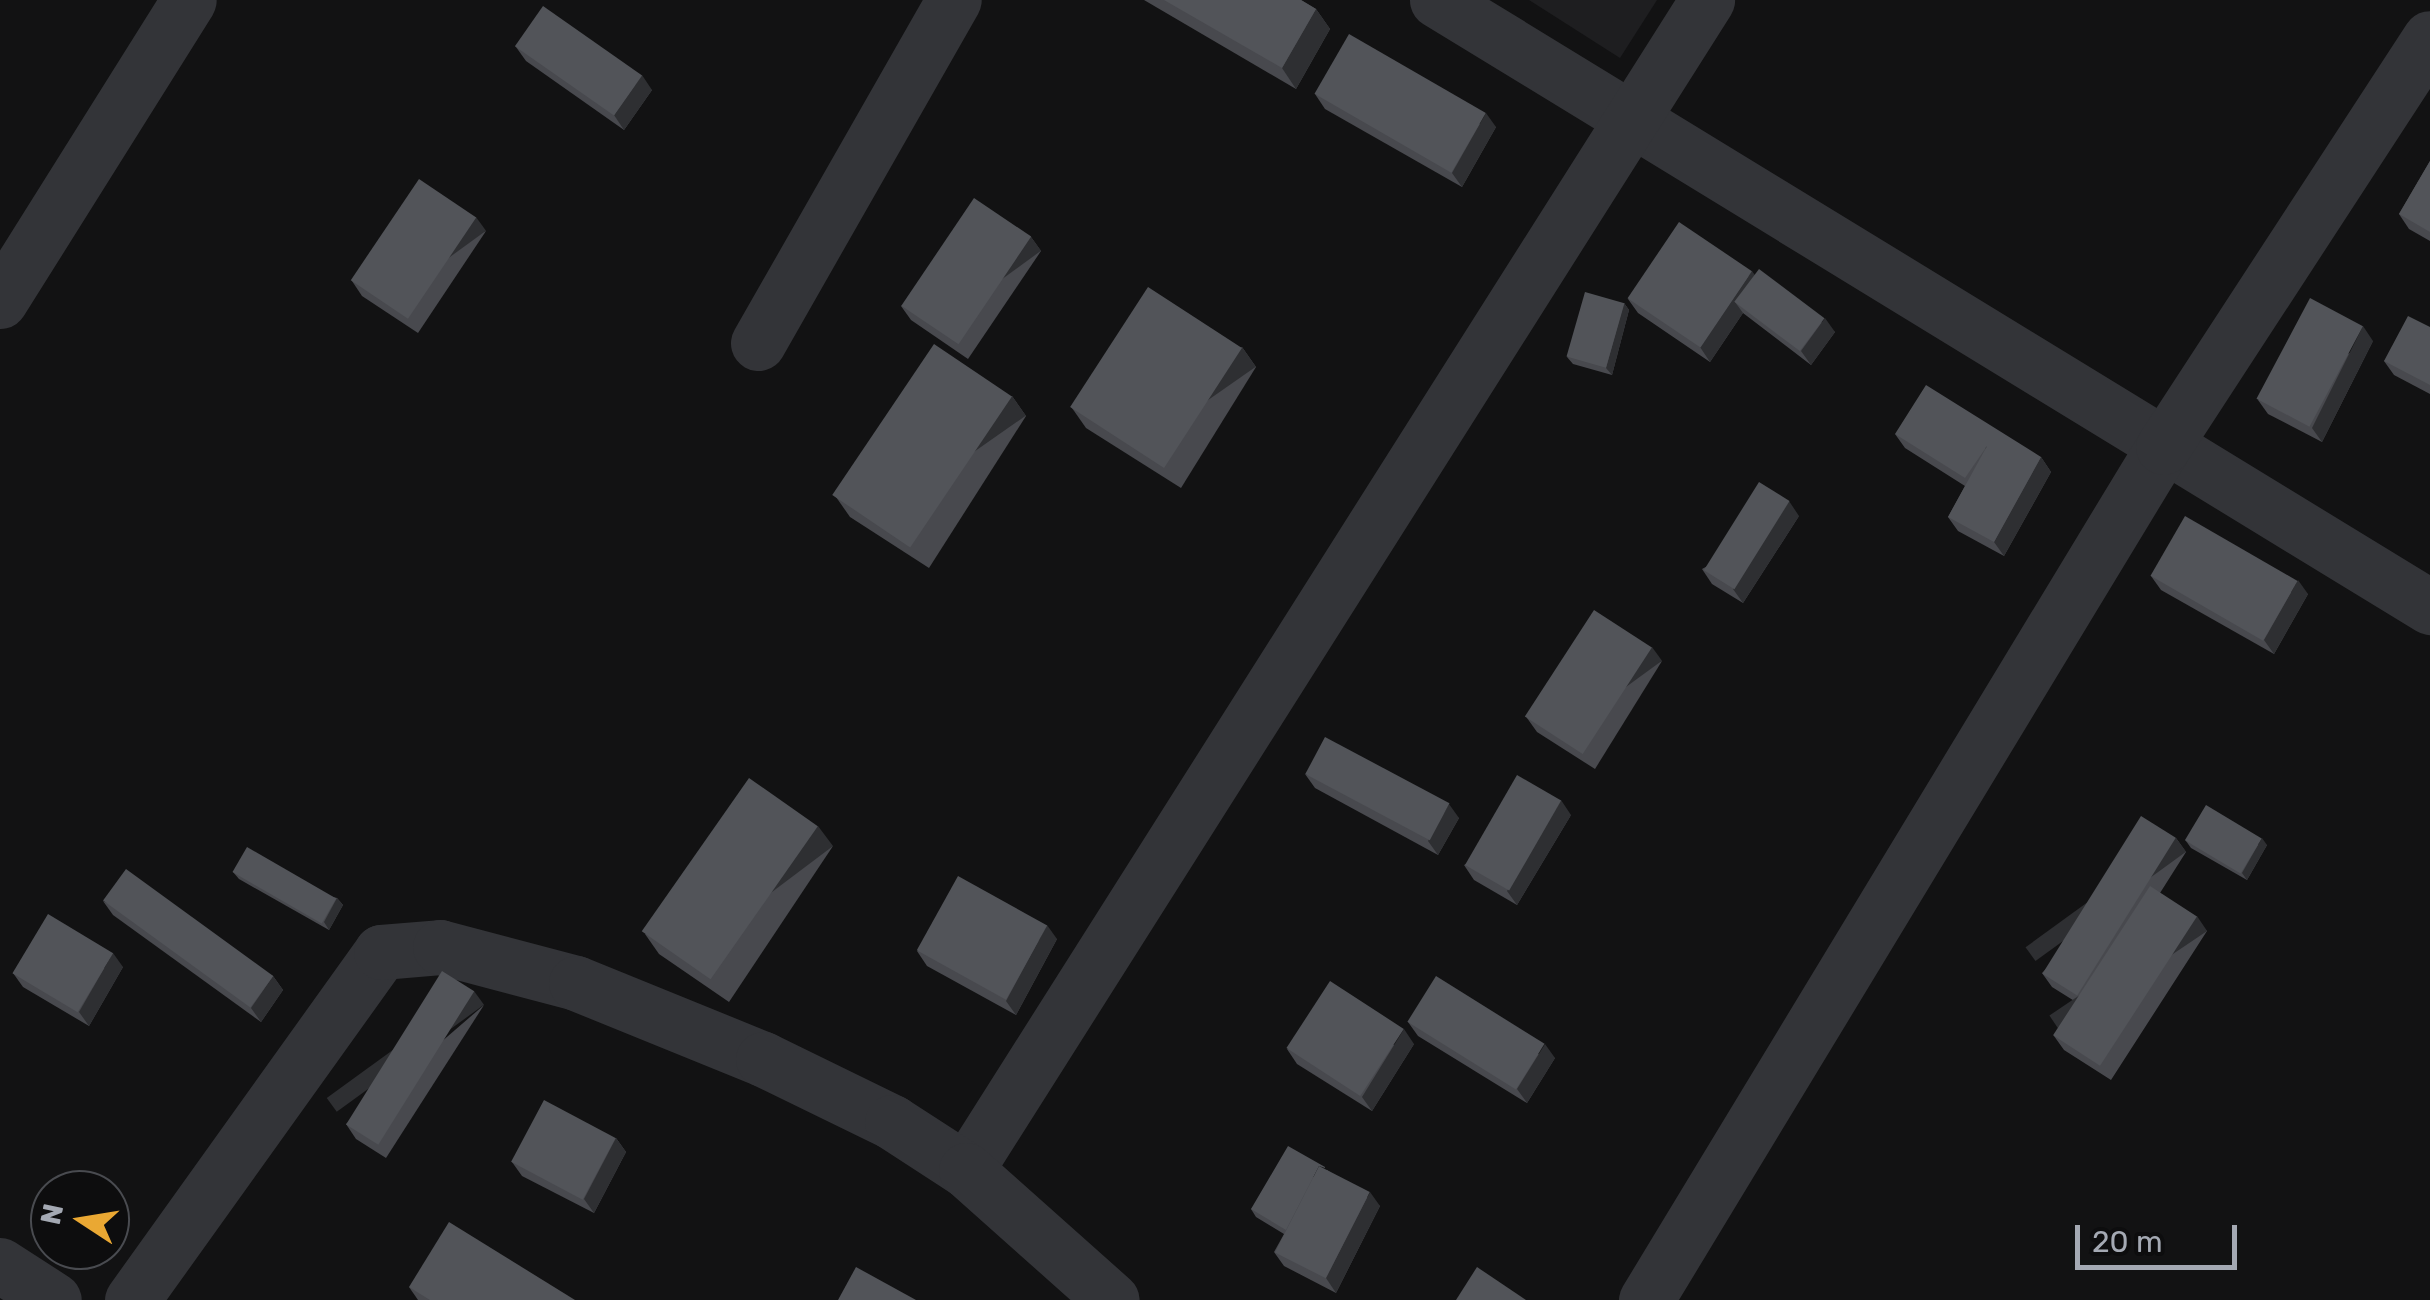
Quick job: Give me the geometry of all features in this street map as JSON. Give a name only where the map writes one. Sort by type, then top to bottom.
[{"type":"street","points":[[0,300],[189,0]]},
{"type":"street","points":[[758,343],[954,0]]},
{"type":"street","points":[[1437,0],[2430,607]]},
{"type":"street","points":[[966,1170],[1707,0]]},
{"type":"street","points":[[1646,1300],[2163,447],[2430,38]]},
{"type":"street","points":[[132,1300],[382,952],[440,947],[576,983],[764,1059],[892,1122],[966,1170],[1112,1300]]},
{"type":"street","points":[[0,1266],[54,1300]]},
{"type":"shaded area","points":[[1529,0],[1657,0],[1620,58]]},
{"type":"building","points":[[1164,0],[1301,0],[1316,9],[1282,68]]},
{"type":"building","points":[[543,6],[642,75],[614,116],[515,46]]},
{"type":"building","points":[[1349,34],[1486,113],[1451,173],[1314,94]]},
{"type":"building","points":[[2430,161],[2430,232],[2399,214]]},
{"type":"building","points":[[419,179],[476,218],[408,319],[351,280]]},
{"type":"building","points":[[974,198],[1031,237],[959,344],[901,306]]},
{"type":"building","points":[[1679,222],[1752,271],[1701,347],[1628,298]]},
{"type":"building","points":[[1759,269],[1824,318],[1800,351],[1734,302]]},
{"type":"building","points":[[1148,287],[1242,348],[1164,468],[1070,407]]},
{"type":"building","points":[[1585,292],[1624,303],[1606,368],[1567,356]]},
{"type":"building","points":[[2310,298],[2363,326],[2309,427],[2256,399]]},
{"type":"building","points":[[2408,316],[2430,327],[2430,385],[2384,361]]},
{"type":"building","points":[[934,344],[1012,397],[910,547],[832,495]]},
{"type":"building","points":[[1926,385],[2041,457],[1994,542],[1948,517],[1987,446],[1965,478],[1895,434]]},
{"type":"building","points":[[1759,482],[1790,501],[1734,589],[1704,570]]},
{"type":"building","points":[[2185,516],[2298,581],[2263,641],[2150,576]]},
{"type":"building","points":[[1594,610],[1652,648],[1583,754],[1525,717]]},
{"type":"building","points":[[1325,737],[1449,803],[1430,840],[1305,774]]},
{"type":"building","points":[[1517,775],[1561,800],[1509,891],[1465,865]]},
{"type":"building","points":[[749,778],[818,826],[711,979],[642,931]]},
{"type":"building","points":[[2206,805],[2262,838],[2241,874],[2185,840]]},
{"type":"building","points":[[2141,816],[2176,838],[2077,995],[2042,974]]},
{"type":"building","points":[[247,847],[336,898],[322,924],[232,872]]},
{"type":"building","points":[[126,869],[273,976],[250,1008],[103,901]]},
{"type":"building","points":[[958,876],[1047,925],[1006,1000],[917,950]]},
{"type":"building","points":[[2150,886],[2197,916],[2100,1066],[2053,1035]]},
{"type":"building","points":[[48,914],[113,953],[78,1012],[12,973]]},
{"type":"building","points":[[442,971],[474,991],[378,1145],[346,1124]]},
{"type":"building","points":[[1436,976],[1545,1044],[1516,1090],[1407,1022]]},
{"type":"building","points":[[1330,981],[1404,1029],[1360,1096],[1286,1048]]},
{"type":"building","points":[[544,1100],[616,1138],[583,1200],[511,1162]]},
{"type":"building","points":[[1288,1146],[1325,1168],[1319,1166],[1286,1230],[1251,1209]]},
{"type":"building","points":[[1319,1166],[1370,1192],[1326,1278],[1275,1252]]},
{"type":"building","points":[[449,1222],[575,1300],[430,1300],[409,1287]]},
{"type":"building","points":[[856,1267],[916,1300],[838,1300]]},
{"type":"building","points":[[1477,1267],[1526,1300],[1456,1300]]}]
